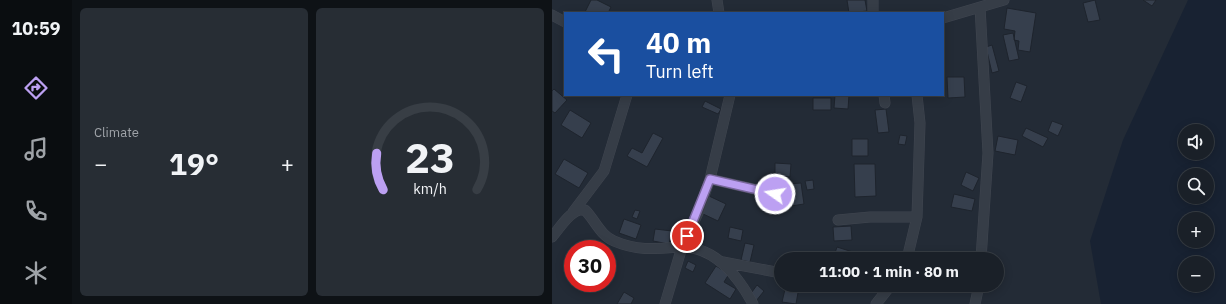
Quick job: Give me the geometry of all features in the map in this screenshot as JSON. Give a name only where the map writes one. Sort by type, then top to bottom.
[{"type":"street","points":[[717,0],[720,12]]},
{"type":"street","points":[[873,0],[873,12]]},
{"type":"street","points":[[944,18],[1004,0]]},
{"type":"street","points":[[980,7],[988,154],[981,252]]},
{"type":"street","points":[[552,15],[564,21]]},
{"type":"street","points":[[552,237],[604,171],[626,96]]},
{"type":"street","points":[[666,304],[682,247],[698,213],[710,179],[730,96]]},
{"type":"street","points":[[908,252],[917,217],[920,123],[917,96]]},
{"type":"street","points":[[710,179],[775,194]]},
{"type":"street","points":[[573,212],[580,209],[585,210],[604,236],[639,249],[682,247],[705,252],[723,262],[774,272]]},
{"type":"street","points":[[838,220],[870,217],[917,217]]},
{"type":"street","points":[[723,262],[753,304]]},
{"type":"street","points":[[876,304],[885,292]]},
{"type":"street","points":[[975,304],[978,292]]},
{"type":"water","points":[[1188,0],[1226,0],[1226,304],[1101,304],[1090,241],[1123,140]]},
{"type":"building","points":[[591,0],[597,0],[611,7],[608,12],[585,12]]},
{"type":"building","points":[[847,0],[865,0],[867,11],[849,12]]},
{"type":"building","points":[[1095,0],[1100,20],[1088,22],[1083,3]]},
{"type":"building","points":[[1143,0],[1156,0],[1152,6]]},
{"type":"building","points":[[1007,8],[1036,13],[1030,52],[1018,50],[1019,41],[1014,40],[1015,31],[1004,29]]},
{"type":"building","points":[[1013,33],[1019,59],[1009,61],[1003,35]]},
{"type":"building","points":[[992,45],[999,71],[992,73],[986,47]]},
{"type":"building","points":[[947,77],[964,77],[965,97],[948,98]]},
{"type":"building","points":[[1016,82],[1027,86],[1021,102],[1010,98]]},
{"type":"building","points":[[554,89],[567,100],[555,113],[552,111],[552,91]]},
{"type":"building","points":[[835,96],[849,96],[848,109],[834,108]]},
{"type":"building","points":[[813,98],[831,98],[831,110],[813,110]]},
{"type":"building","points":[[705,101],[721,109],[718,114],[702,107]]},
{"type":"building","points":[[886,109],[889,132],[878,133],[875,110]]},
{"type":"building","points":[[570,110],[591,123],[582,138],[561,125]]},
{"type":"building","points":[[1052,121],[1063,125],[1058,136],[1048,131]]},
{"type":"building","points":[[1026,128],[1048,138],[1043,147],[1022,136]]},
{"type":"building","points":[[653,133],[663,138],[647,167],[627,156],[632,148],[642,153]]},
{"type":"building","points":[[900,135],[907,136],[905,145],[898,144]]},
{"type":"building","points":[[998,136],[1018,140],[1015,155],[995,151]]},
{"type":"building","points":[[852,139],[868,139],[868,156],[852,156]]},
{"type":"building","points":[[564,159],[588,173],[579,188],[555,174]]},
{"type":"building","points":[[775,163],[791,164],[790,177],[775,176]]},
{"type":"building","points":[[854,164],[875,164],[876,196],[855,197]]},
{"type":"building","points":[[966,172],[979,178],[973,191],[961,185]]},
{"type":"building","points":[[813,180],[814,189],[807,190],[805,181]]},
{"type":"building","points":[[801,183],[804,204],[791,206],[788,184]]},
{"type":"building","points":[[954,194],[975,199],[972,211],[951,207]]},
{"type":"building","points":[[709,196],[726,204],[718,221],[701,213]]},
{"type":"building","points":[[784,197],[788,208],[774,213],[770,202]]},
{"type":"building","points":[[635,210],[640,211],[637,219],[632,217]]},
{"type":"building","points":[[624,219],[641,225],[636,239],[619,233]]},
{"type":"building","points":[[851,226],[852,240],[834,241],[833,227]]},
{"type":"building","points":[[730,227],[743,230],[741,241],[728,238]]},
{"type":"building","points":[[655,229],[672,231],[669,244],[653,241]]},
{"type":"building","points":[[745,243],[754,245],[750,262],[741,260]]},
{"type":"building","points":[[837,247],[853,252],[835,252]]},
{"type":"building","points":[[688,261],[696,265],[693,272],[685,268]]},
{"type":"building","points":[[716,266],[729,274],[724,282],[736,289],[730,299],[705,283]]},
{"type":"building","points":[[757,285],[764,291],[756,301],[749,296]]},
{"type":"building","points":[[624,292],[634,298],[631,304],[617,304]]},
{"type":"building","points":[[784,292],[798,292],[796,304],[782,302]]},
{"type":"route","points":[[687,236],[698,213],[710,179],[775,194]]}]
